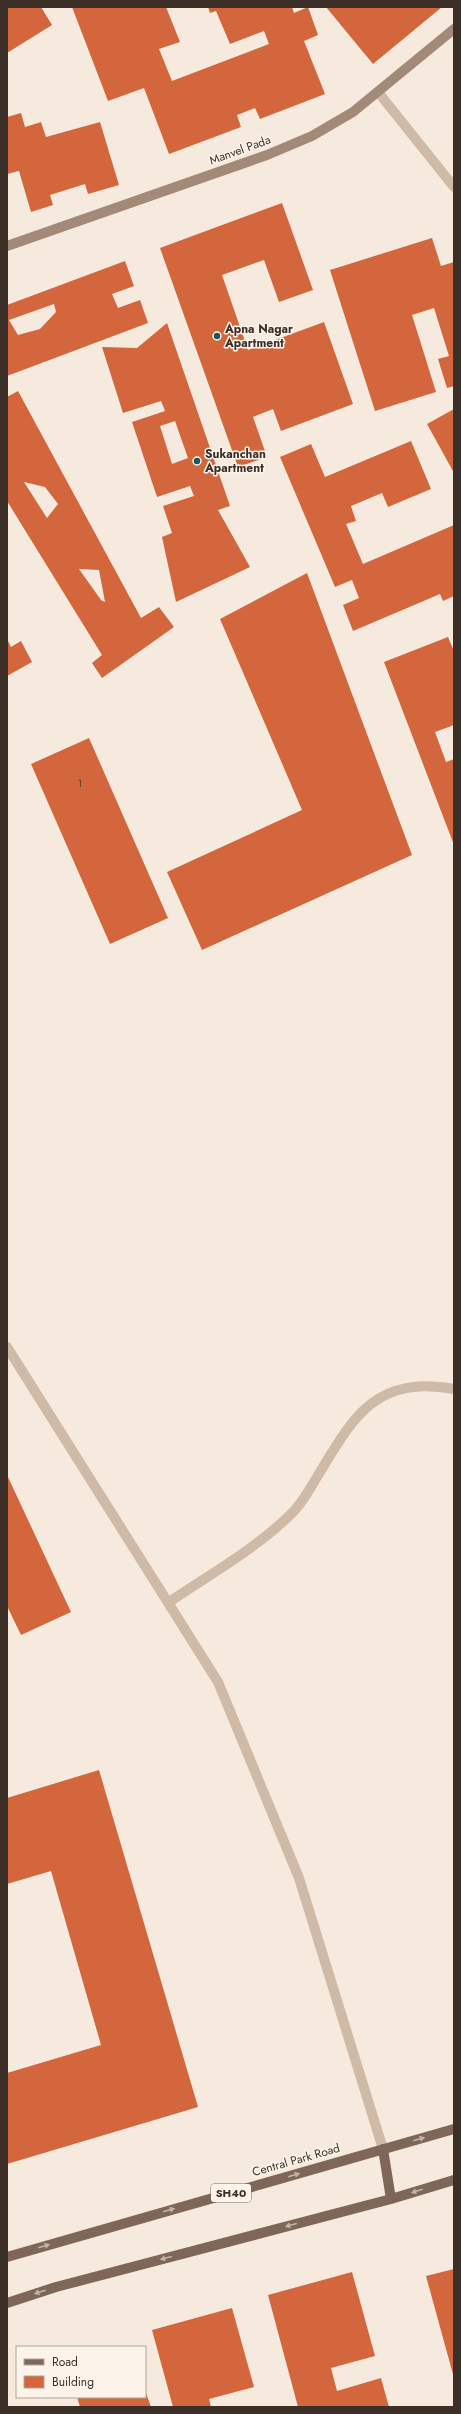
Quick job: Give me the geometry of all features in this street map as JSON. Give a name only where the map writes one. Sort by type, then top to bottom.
[{"type":"main road","name":"Manvel Pada","points":[[7,246],[267,155],[306,139],[354,112],[454,29]]},
{"type":"main road","name":"Central Park Road","points":[[7,2257],[454,2129]]},
{"type":"main road","points":[[383,2149],[391,2199]]},
{"type":"main road","points":[[7,2303],[56,2287],[391,2199],[454,2180]]},
{"type":"street","points":[[378,92],[454,187]]},
{"type":"street","points":[[7,1347],[218,1682],[299,1878],[383,2149]]},
{"type":"street","points":[[169,1602],[273,1530],[292,1513],[347,1428],[366,1407],[392,1392],[419,1387],[454,1389]]},
{"type":"building","points":[[7,7],[41,7],[52,25],[7,53]]},
{"type":"building","points":[[72,7],[166,7],[180,42],[159,49],[172,81],[269,44],[264,31],[230,44],[216,11],[210,13],[208,7],[292,7],[294,13],[308,7],[318,35],[304,41],[325,94],[260,119],[255,108],[237,115],[241,127],[169,154],[144,88],[108,101]]},
{"type":"building","points":[[326,7],[442,7],[373,64]]},
{"type":"building","points":[[21,113],[25,127],[41,122],[46,137],[100,122],[119,185],[88,194],[85,184],[50,195],[53,205],[31,212],[19,171],[7,174],[7,117]]},
{"type":"building","name":"Apna Nagar Apartment","points":[[282,203],[313,290],[279,302],[264,260],[222,275],[248,350],[324,322],[353,404],[281,431],[273,409],[253,417],[267,457],[238,467],[160,248]]},
{"type":"building","points":[[432,238],[441,266],[454,262],[454,386],[447,388],[438,359],[449,356],[434,308],[412,315],[436,392],[375,411],[330,270]]},
{"type":"building","points":[[125,261],[134,286],[112,294],[118,308],[140,300],[148,323],[7,376],[7,305]],"holes":[[[54,304],[56,312],[40,329],[18,335],[9,320]]]},
{"type":"building","name":"Sukanchan Apartment","points":[[167,323],[230,506],[218,510],[250,567],[176,602],[162,537],[172,533],[163,506],[194,496],[190,486],[157,497],[132,422],[165,411],[161,401],[123,413],[102,347],[137,348]],"holes":[[[175,421],[188,458],[172,464],[160,426]]]},
{"type":"building","points":[[18,391],[141,618],[159,607],[174,627],[102,678],[92,663],[102,655],[7,501],[7,397]],"holes":[[[24,482],[45,487],[58,504],[47,518]],[[79,569],[99,570],[105,602],[101,600]]]},
{"type":"building","points":[[454,409],[454,473],[427,424]]},
{"type":"building","points":[[411,441],[431,489],[388,507],[382,493],[351,506],[356,521],[346,524],[363,564],[454,525],[454,596],[443,601],[440,594],[353,631],[343,605],[359,598],[352,580],[335,587],[280,457],[311,444],[325,477]]},
{"type":"building","points":[[307,573],[412,855],[202,950],[167,872],[302,810],[220,619]]},
{"type":"building","points":[[448,637],[454,651],[454,725],[435,732],[446,762],[454,759],[454,845],[384,662]]},
{"type":"building","points":[[7,639],[11,647],[21,641],[32,662],[7,676]]},
{"type":"building","points":[[89,738],[168,918],[110,944],[31,764]]},
{"type":"building","points":[[7,1475],[71,1612],[21,1635],[7,1606]]},
{"type":"building","points":[[99,1770],[198,2107],[7,2164],[7,2073],[101,2045],[51,1871],[7,1884],[7,1798]]},
{"type":"building","points":[[454,2269],[454,2378],[426,2276]]},
{"type":"building","points":[[352,2272],[375,2356],[331,2368],[337,2391],[381,2378],[389,2407],[298,2407],[268,2295]]},
{"type":"building","points":[[232,2308],[254,2387],[209,2399],[211,2407],[173,2407],[152,2330]]},
{"type":"building","points":[[146,2393],[151,2407],[80,2407],[77,2398],[146,2398]]},
{"type":"place","name":"Apna Nagar Apartment","points":[[217,336]]},
{"type":"place","name":"Sukanchan Apartment","points":[[197,461]]}]
